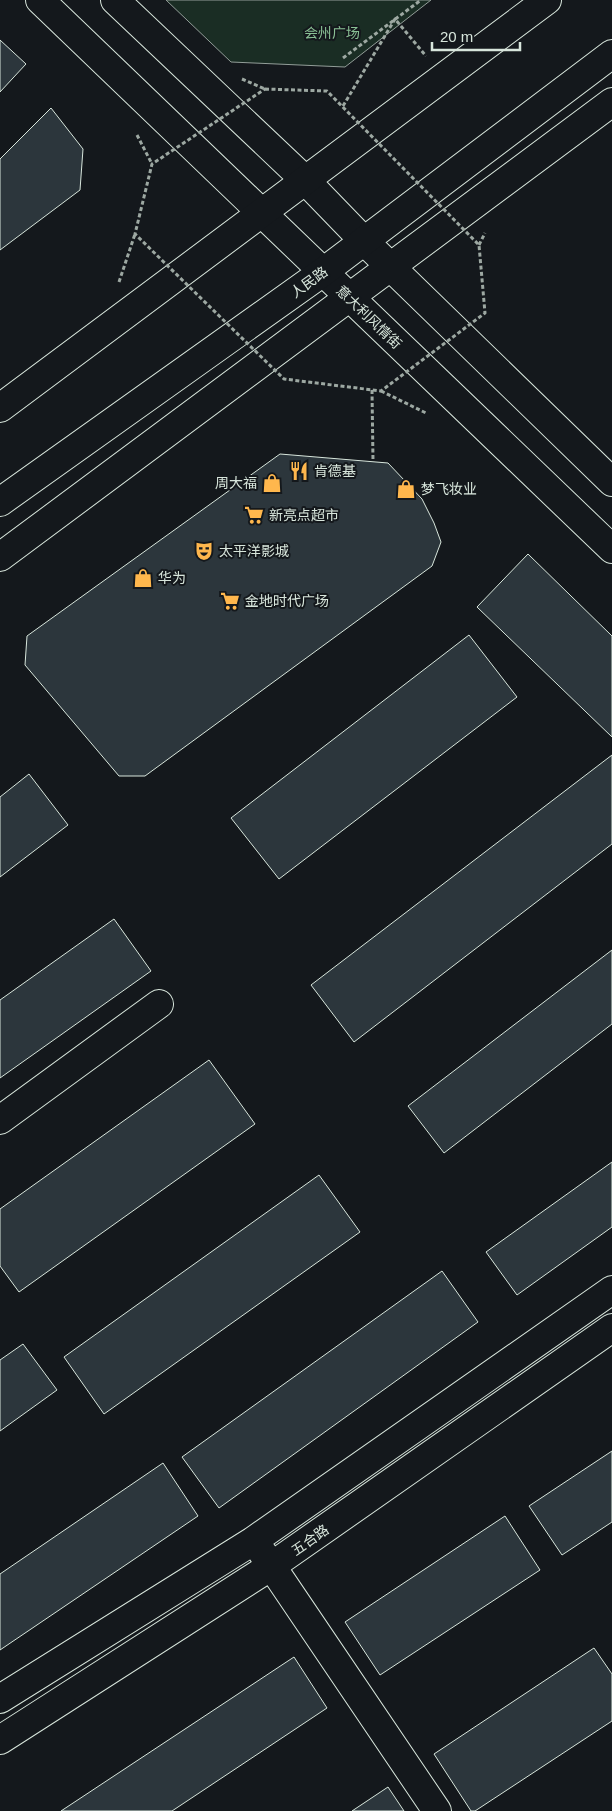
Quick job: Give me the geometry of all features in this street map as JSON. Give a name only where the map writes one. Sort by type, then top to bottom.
[{"type":"street","name":"意大利风情街","points":[[40,0],[612,549]]},
{"type":"street","points":[[115,0],[305,180],[364,242],[612,482]]},
{"type":"street","points":[[0,408],[547,0]]},
{"type":"street","name":"人民路","points":[[0,502],[364,242],[612,54]]},
{"type":"street","points":[[0,557],[612,102]]},
{"type":"street","points":[[0,1120],[159,1004]]},
{"type":"street","points":[[0,1698],[253,1541],[612,1290]]},
{"type":"street","name":"五合路","points":[[0,1740],[273,1566],[612,1328]]},
{"type":"street","points":[[253,1541],[273,1566],[437,1811]]},
{"type":"path","points":[[343,58],[421,0]]},
{"type":"path","points":[[395,20],[444,77]]},
{"type":"path","points":[[342,106],[395,20]]},
{"type":"path","points":[[265,89],[327,91],[479,245],[485,313],[381,391],[372,390],[284,379],[135,234],[152,164],[265,89]]},
{"type":"path","points":[[372,390],[373,461]]},
{"type":"green space","name":"会州广场","points":[[166,0],[431,0],[345,67],[231,62]]},
{"type":"building","points":[[0,40],[26,64],[0,92]]},
{"type":"building","points":[[51,108],[83,149],[80,190],[0,250],[0,159]]},
{"type":"building","name":"金地时代广场","points":[[280,454],[388,463],[422,499],[434,523],[441,542],[432,566],[145,776],[119,776],[25,665],[27,636]]},
{"type":"building","points":[[528,554],[612,636],[612,737],[477,607]]},
{"type":"building","points":[[469,635],[517,697],[279,879],[231,818]]},
{"type":"building","points":[[612,755],[612,844],[354,1042],[311,985]]},
{"type":"building","points":[[29,774],[68,825],[0,877],[0,797]]},
{"type":"building","points":[[114,919],[151,971],[0,1078],[0,1000]]},
{"type":"building","points":[[612,950],[612,1024],[444,1153],[408,1106]]},
{"type":"building","points":[[209,1060],[255,1124],[19,1292],[0,1266],[0,1209]]},
{"type":"building","points":[[612,1162],[612,1227],[517,1295],[486,1252]]},
{"type":"building","points":[[319,1175],[360,1232],[104,1414],[64,1357]]},
{"type":"building","points":[[442,1271],[478,1322],[219,1508],[182,1457]]},
{"type":"building","points":[[23,1344],[57,1390],[0,1431],[0,1360]]},
{"type":"building","points":[[612,1451],[612,1522],[562,1555],[529,1506]]},
{"type":"building","points":[[163,1463],[198,1516],[0,1650],[0,1574]]},
{"type":"building","points":[[505,1516],[540,1570],[380,1675],[345,1622]]},
{"type":"building","points":[[594,1648],[612,1674],[612,1721],[475,1811],[471,1811],[434,1754]]},
{"type":"building","points":[[294,1657],[327,1708],[172,1811],[61,1811]]},
{"type":"building","points":[[388,1787],[404,1811],[352,1811]]},
{"type":"place","name":"肯德基","points":[[299,471]]},
{"type":"place","name":"周大福","points":[[272,483]]},
{"type":"place","name":"梦飞妆业","points":[[406,489]]},
{"type":"place","name":"新亮点超市","points":[[254,515]]},
{"type":"place","name":"太平洋影城","points":[[204,551]]},
{"type":"place","name":"华为","points":[[143,578]]},
{"type":"place","name":"金地时代广场","points":[[230,601]]}]
